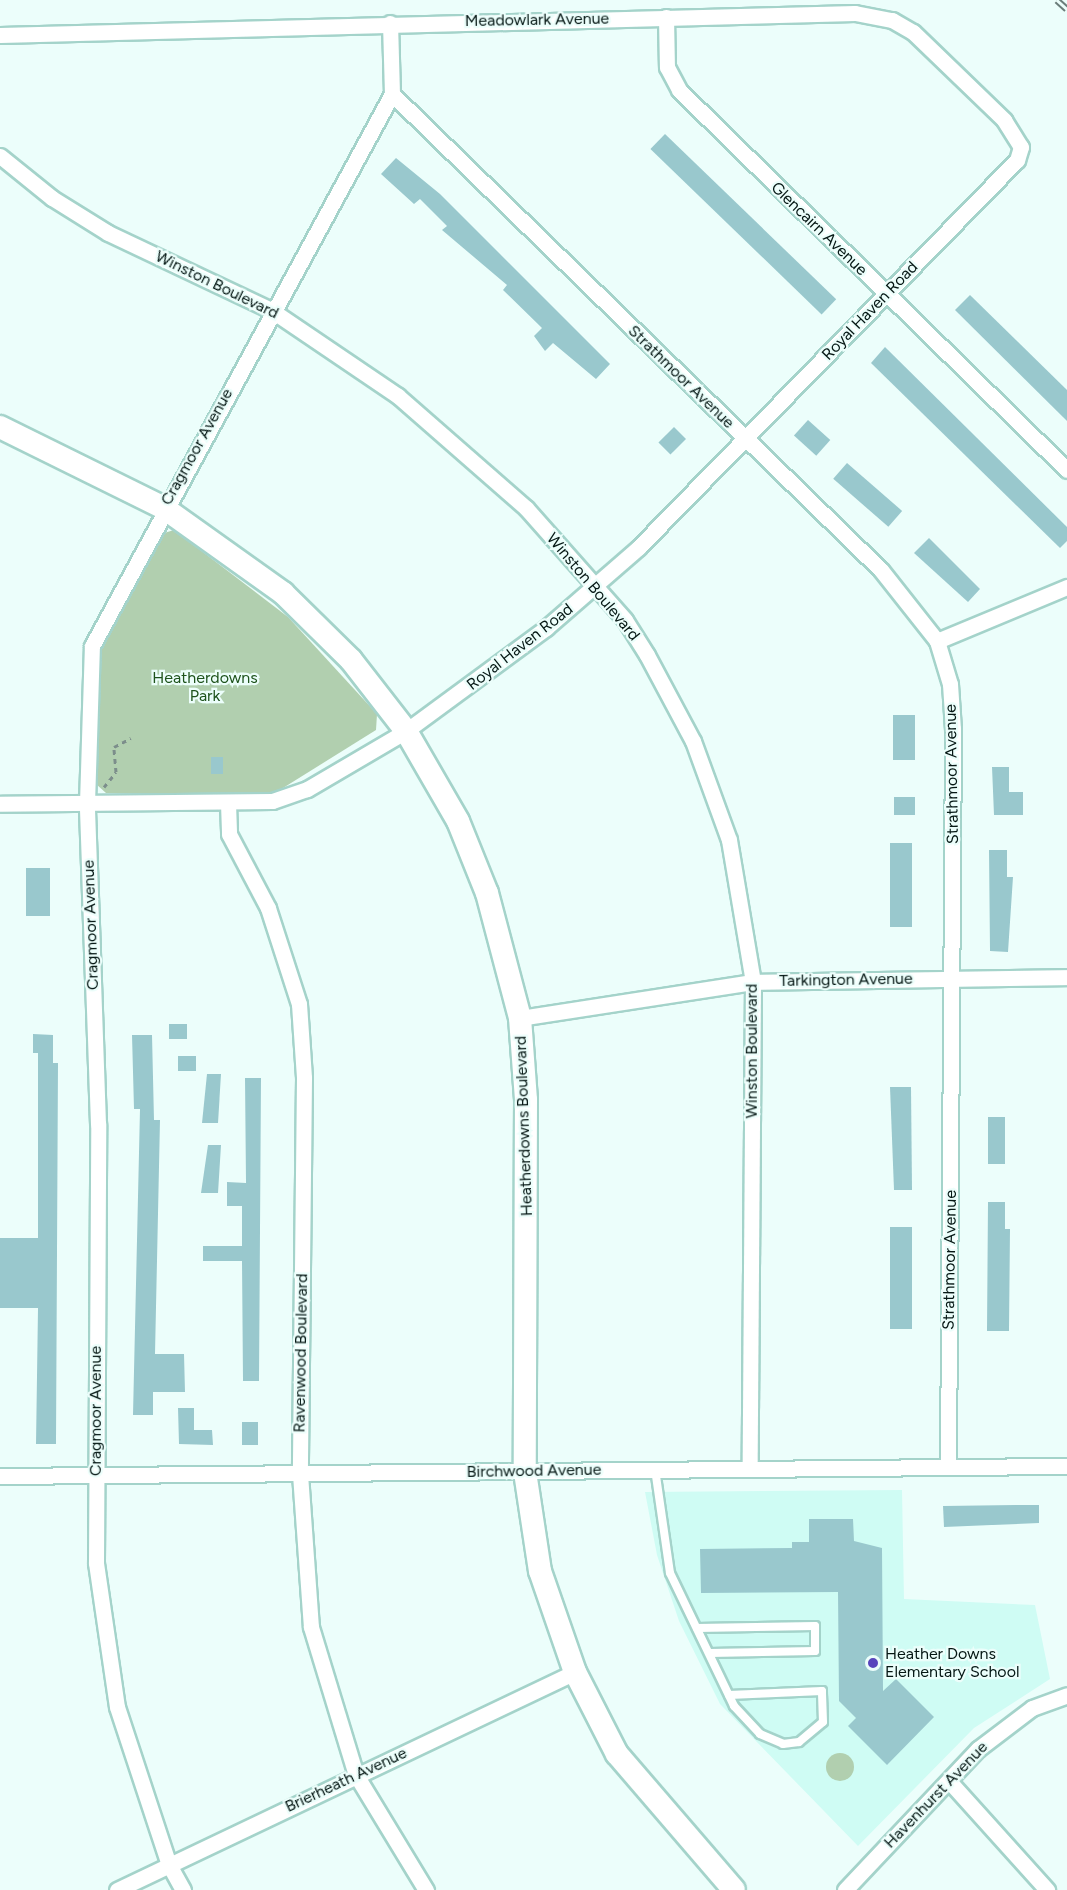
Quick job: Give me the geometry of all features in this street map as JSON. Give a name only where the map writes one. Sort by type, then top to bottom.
[{"type":"street","name":"Meadowlark Avenue","points":[[0,35],[390,23],[855,13],[892,20],[913,32],[1004,120],[1021,147]]},
{"type":"street","name":"Glencairn Avenue","points":[[666,17],[667,67],[679,90],[1067,470]]},
{"type":"street","points":[[390,23],[392,94]]},
{"type":"street","name":"Cragmoor Avenue","points":[[183,1890],[169,1865],[128,1748],[108,1666],[96,1563],[98,1124],[87,803],[92,646],[271,310],[392,94]]},
{"type":"street","name":"Strathmoor Avenue","points":[[392,94],[744,440],[881,570],[937,641],[950,684],[953,729],[948,1467]]},
{"type":"street","name":"Royal Haven Road","points":[[0,804],[228,803],[289,797],[406,731],[596,586],[744,440],[1017,160],[1021,147]]},
{"type":"street","name":"Winston Boulevard","points":[[0,156],[51,198],[108,233],[271,310],[357,365],[468,454],[596,586],[647,655],[693,741],[736,863],[753,982],[750,1468]]},
{"type":"street","name":"Heatherdowns Boulevard","points":[[0,428],[164,508],[314,621],[406,731],[462,831],[487,893],[520,1018],[527,1111],[525,1472],[540,1571],[575,1672],[617,1754],[734,1890]]},
{"type":"street","points":[[937,641],[1067,587]]},
{"type":"street","name":"Ravenwood Boulevard","points":[[228,803],[229,834],[268,908],[299,1004],[304,1078],[300,1474],[311,1627],[356,1775],[426,1890]]},
{"type":"street","name":"Tarkington Avenue","points":[[520,1018],[753,982],[1067,977]]},
{"type":"street","name":"Birchwood Avenue","points":[[0,1476],[1067,1466]]},
{"type":"street","name":"Brierheath Avenue","points":[[117,1890],[575,1672]]},
{"type":"street","name":"Havenhurst Avenue","points":[[845,1890],[949,1781],[1010,1723],[1067,1695]]},
{"type":"street","points":[[949,1781],[1047,1890]]},
{"type":"lane","points":[[655,1469],[670,1573],[729,1695],[760,1734],[783,1744],[799,1742],[824,1722],[822,1691],[729,1695]]},
{"type":"lane","points":[[697,1628],[815,1626],[815,1651],[710,1653]]},
{"type":"path","points":[[104,787],[116,772],[114,747],[131,738]]},
{"type":"shaded area","name":"Heather Downs Elementary School","points":[[902,1490],[904,1599],[1035,1605],[1050,1679],[974,1728],[858,1846],[720,1704],[679,1621],[657,1555],[645,1492]]},
{"type":"green space","name":"Heatherdowns Park","points":[[174,530],[288,617],[377,714],[376,730],[275,793],[106,793],[96,784],[100,647],[161,534]]},
{"type":"green space","points":[[840,1753],[850,1757],[854,1767],[850,1777],[840,1781],[830,1777],[826,1767],[830,1757]]},
{"type":"building","points":[[665,134],[836,299],[822,314],[650,149]]},
{"type":"building","points":[[396,158],[440,194],[610,364],[596,379],[553,343],[545,351],[534,336],[542,328],[503,290],[507,285],[442,230],[447,226],[420,199],[414,204],[381,174]]},
{"type":"building","points":[[970,295],[1067,390],[1067,421],[955,310]]},
{"type":"building","points":[[885,347],[1067,527],[1067,541],[1060,548],[871,363]]},
{"type":"building","points":[[808,420],[830,440],[816,456],[794,436]]},
{"type":"building","points":[[674,427],[686,439],[670,455],[658,443]]},
{"type":"building","points":[[847,463],[902,511],[888,527],[833,479]]},
{"type":"building","points":[[929,538],[980,589],[968,602],[914,553]]},
{"type":"building","points":[[893,715],[915,715],[915,760],[893,760]]},
{"type":"building","points":[[211,757],[223,757],[223,774],[211,774]]},
{"type":"building","points":[[992,767],[1009,767],[1009,792],[1023,792],[1023,815],[994,815]]},
{"type":"building","points":[[894,797],[915,797],[915,815],[894,815]]},
{"type":"building","points":[[890,843],[912,843],[912,927],[890,927]]},
{"type":"building","points":[[989,850],[1007,850],[1007,877],[1013,877],[1008,952],[990,951]]},
{"type":"building","points":[[26,868],[50,868],[50,916],[26,916]]},
{"type":"building","points":[[169,1024],[187,1024],[187,1039],[169,1039]]},
{"type":"building","points":[[33,1034],[53,1035],[53,1063],[58,1063],[56,1444],[36,1444],[38,1308],[0,1308],[0,1238],[38,1238],[38,1053],[33,1053]]},
{"type":"building","points":[[132,1035],[152,1035],[154,1120],[160,1120],[155,1354],[184,1354],[185,1392],[153,1392],[153,1415],[133,1415],[140,1109],[134,1109]]},
{"type":"building","points":[[178,1056],[196,1056],[196,1071],[178,1071]]},
{"type":"building","points":[[207,1074],[221,1074],[218,1123],[202,1123]]},
{"type":"building","points":[[245,1078],[261,1078],[259,1381],[243,1381],[242,1261],[203,1261],[203,1246],[242,1246],[242,1206],[227,1206],[227,1182],[246,1183]]},
{"type":"building","points":[[890,1087],[911,1087],[912,1190],[894,1190]]},
{"type":"building","points":[[988,1117],[1005,1117],[1005,1164],[988,1164]]},
{"type":"building","points":[[208,1145],[221,1145],[218,1193],[201,1193]]},
{"type":"building","points":[[988,1202],[1005,1202],[1005,1229],[1010,1229],[1009,1331],[987,1331]]},
{"type":"building","points":[[890,1227],[912,1227],[912,1329],[890,1329]]},
{"type":"building","points":[[178,1408],[194,1408],[194,1430],[212,1430],[213,1445],[179,1444]]},
{"type":"building","points":[[242,1422],[258,1422],[258,1445],[242,1445]]},
{"type":"building","points":[[1039,1505],[1039,1523],[944,1527],[943,1506]]},
{"type":"building","points":[[809,1519],[853,1519],[854,1541],[882,1548],[883,1691],[896,1679],[934,1717],[887,1765],[848,1726],[856,1718],[839,1701],[838,1592],[701,1593],[700,1549],[792,1548],[792,1542],[809,1542]]},
{"type":"railway","points":[[1057,0],[1067,9]]},
{"type":"place","name":"Heather Downs Elementary School","points":[[873,1663]]}]
